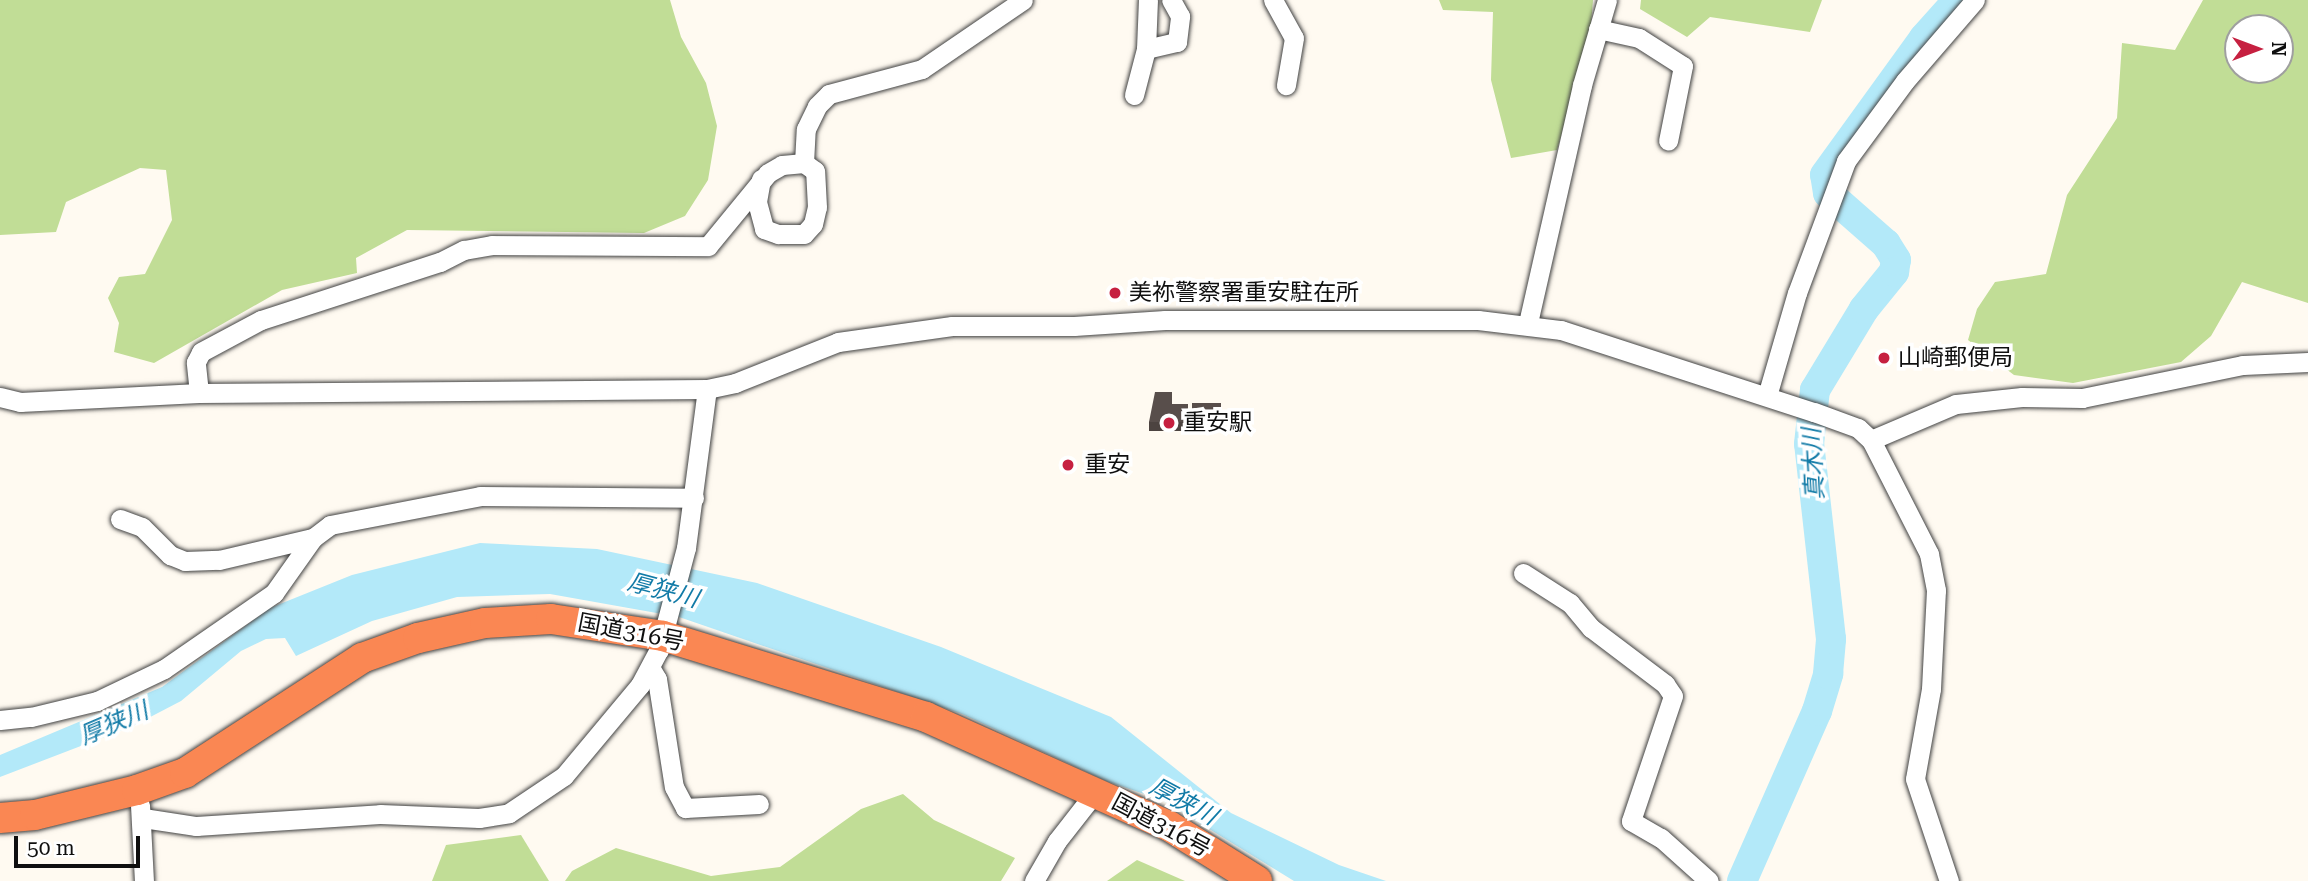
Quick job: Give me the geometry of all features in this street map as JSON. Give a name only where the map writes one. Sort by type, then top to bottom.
[{"type":"highway","name":"国道316号","points":[[0,818],[140,804],[362,658],[418,638],[485,623],[551,619],[664,631],[926,717],[1096,791],[1169,827],[1257,881]]},
{"type":"street","points":[[804,163],[806,129],[817,106],[829,94],[922,69],[1023,0]]},
{"type":"street","points":[[1134,94],[1146,48],[1148,0]]},
{"type":"street","points":[[1146,48],[1177,42],[1180,16],[1171,0]]},
{"type":"street","points":[[1273,0],[1294,38],[1286,85]]},
{"type":"street","points":[[1528,323],[1607,0]]},
{"type":"street","points":[[1767,396],[1797,293],[1846,161],[1938,40],[1975,0]]},
{"type":"street","points":[[1598,29],[1639,38],[1683,66],[1668,141]]},
{"type":"street","points":[[199,393],[196,362],[201,352],[261,320],[440,262],[464,250],[492,245],[708,246],[761,179],[782,164],[804,163],[815,171],[817,207],[813,224],[804,233],[778,234],[764,229],[757,202],[761,179]]},
{"type":"street","points":[[0,397],[20,402],[199,393],[707,389],[735,383],[838,342],[952,326],[1178,320],[1528,323],[1767,396],[1858,428],[1871,440],[1929,554],[1936,590],[1931,689],[1915,779],[1949,881]]},
{"type":"street","points":[[1871,440],[1956,404],[2022,397],[2082,398],[2243,366],[2308,362]]},
{"type":"street","points":[[144,881],[140,804],[196,827],[380,814],[479,818],[509,813],[564,776],[651,669],[686,548],[707,389]]},
{"type":"street","points":[[0,720],[31,717],[97,701],[146,679],[274,593],[313,538],[330,525],[480,496],[694,498]]},
{"type":"street","points":[[120,519],[142,527],[170,555],[185,561],[219,560],[313,538]]},
{"type":"street","points":[[1523,573],[1570,603],[1591,628],[1665,684],[1673,696],[1631,821],[1661,838],[1709,881]]},
{"type":"street","points":[[651,669],[657,679],[674,787],[685,808],[759,804]]},
{"type":"street","points":[[1034,881],[1057,841],[1096,791]]},
{"type":"green space","points":[[0,0],[670,0],[681,37],[706,83],[717,126],[708,180],[685,216],[644,233],[407,230],[356,258],[357,273],[282,290],[154,363],[114,352],[119,323],[108,298],[119,277],[145,274],[172,220],[166,170],[140,168],[66,202],[56,232],[0,235]]},
{"type":"green space","points":[[1439,0],[1593,0],[1590,36],[1557,150],[1511,158],[1491,80],[1493,12],[1443,10]]},
{"type":"green space","points":[[1641,0],[1822,0],[1810,32],[1710,17],[1687,37],[1640,9]]},
{"type":"green space","points":[[2203,0],[2308,0],[2308,303],[2242,282],[2211,336],[2181,362],[2073,383],[2014,375],[1968,340],[1977,309],[1995,282],[2046,274],[2067,195],[2117,118],[2122,43],[2175,50]]},
{"type":"green space","points":[[903,794],[934,820],[1015,858],[1001,881],[565,881],[572,871],[616,848],[711,876],[780,867],[861,809]]},
{"type":"green space","points":[[521,835],[549,881],[432,881],[446,845]]},
{"type":"green space","points":[[1137,860],[1185,881],[1107,881]]},
{"type":"water","name":"厚狭川","points":[[480,543],[597,549],[757,583],[941,647],[1111,717],[1231,813],[1339,865],[1386,881],[1294,881],[1162,800],[1106,781],[962,714],[679,617],[550,594],[457,597],[372,621],[296,656],[285,638],[266,639],[241,651],[181,701],[133,726],[0,777],[0,755],[162,687],[270,608],[352,575]]},
{"type":"building","name":"重安駅","points":[[1155,392],[1172,392],[1172,404],[1188,404],[1188,422],[1149,422]]},
{"type":"building","points":[[1192,403],[1221,403],[1221,423],[1192,423]]},
{"type":"waterway","name":"真木川","points":[[1742,881],[1817,711],[1828,674],[1831,639],[1809,444],[1815,390],[1864,309],[1894,272],[1896,260],[1886,244],[1828,193],[1825,175],[1924,38],[1958,0]]},
{"type":"place","name":"美祢警察署重安駐在所","points":[[1115,293]]},
{"type":"place","name":"山崎郵便局","points":[[1884,358]]},
{"type":"place","name":"重安駅","points":[[1169,423]]},
{"type":"place","name":"重安","points":[[1068,465]]}]
